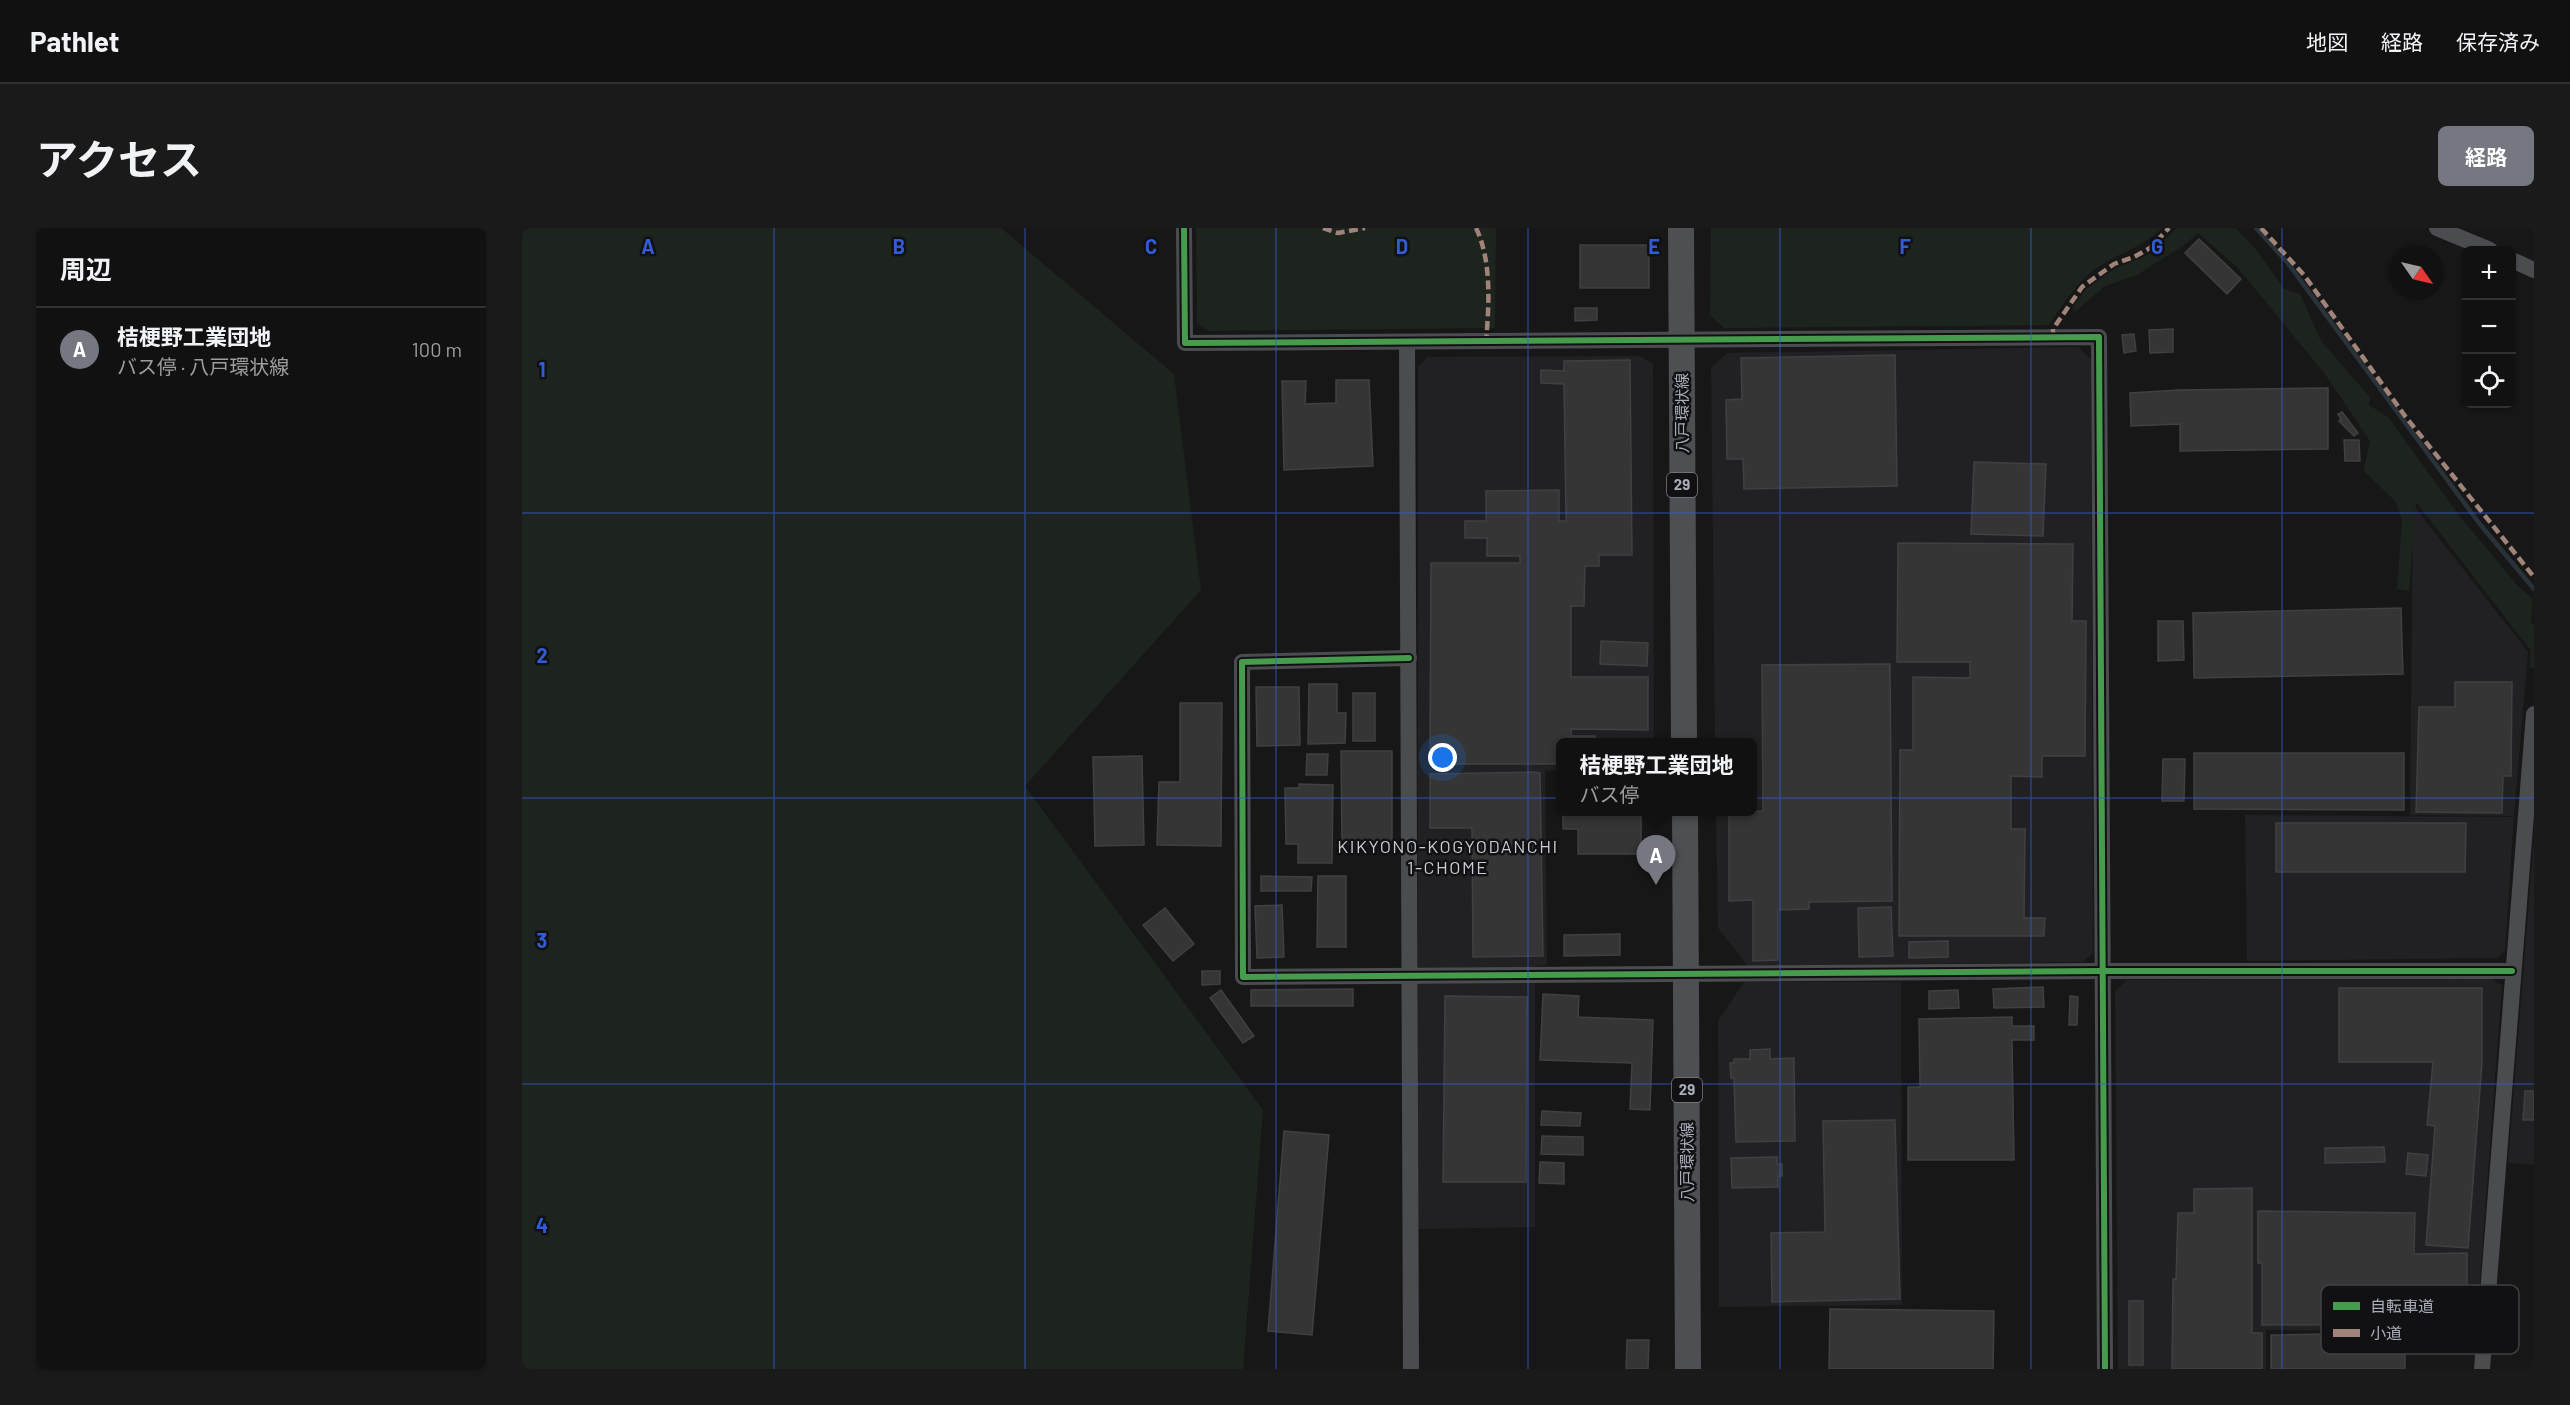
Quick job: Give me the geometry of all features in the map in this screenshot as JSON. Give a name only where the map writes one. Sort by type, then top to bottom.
[{"type":"main road","name":"八戸環状線","points":[[1681,228],[1684,738]]},
{"type":"main road","name":"八戸環状線","points":[[1685,816],[1688,1369]]},
{"type":"street","points":[[1184,228],[1185,342],[1407,343],[2098,338],[2105,1369]]},
{"type":"street","points":[[2438,228],[2481,246]]},
{"type":"street","points":[[2516,262],[2534,270]]},
{"type":"street","points":[[1407,343],[1411,1369]]},
{"type":"street","points":[[1409,658],[1242,662],[1243,977],[2103,971],[2512,971]]},
{"type":"street","points":[[2488,1285],[2534,714]]},
{"type":"street","points":[[2482,1369],[2483,1354]]},
{"type":"shaded area","points":[[522,228],[1001,228],[1174,374],[1201,590],[1025,786],[1263,1110],[1243,1369],[522,1369]]},
{"type":"shaded area","points":[[1196,228],[1496,228],[1495,328],[1209,331],[1197,323]]},
{"type":"shaded area","points":[[1711,228],[2162,228],[2155,235],[2106,262],[2083,279],[2049,325],[1724,328],[1710,315]]},
{"type":"shaded area","points":[[2177,228],[2236,228],[2258,252],[2284,289],[2300,294],[2321,341],[2370,397],[2369,405],[2389,418],[2458,514],[2516,584],[2533,599],[2531,621],[2534,626],[2534,668],[2529,667],[2531,651],[2416,502],[2409,591],[2397,589],[2402,521],[2396,502],[2364,471],[2370,441],[2325,374],[2238,268],[2198,233],[2184,245],[2137,275],[2105,286],[2075,312],[2072,308],[2086,289],[2114,269],[2148,255]]},
{"type":"shaded area","points":[[2078,347],[2091,359],[2093,954],[2082,962],[1748,966],[1718,928],[1716,816],[1757,816],[1757,738],[1715,738],[1711,368],[1727,353]]},
{"type":"shaded area","points":[[1639,356],[1653,364],[1654,738],[1556,738],[1556,770],[1545,771],[1547,965],[1535,966],[1535,1227],[1418,1229],[1418,367],[1427,357]]},
{"type":"shaded area","points":[[2413,505],[2528,652],[2514,816],[2410,815]]},
{"type":"shaded area","points":[[2245,815],[2514,817],[2505,951],[2498,958],[2247,961]]},
{"type":"shaded area","points":[[2534,837],[2534,1165],[2508,1163]]},
{"type":"shaded area","points":[[2492,979],[2502,986],[2480,1285],[2321,1285],[2321,1331],[2266,1330],[2266,1369],[2118,1369],[2115,991],[2127,980]]},
{"type":"shaded area","points":[[1744,982],[1901,982],[1902,1305],[1719,1307],[1718,1021]]},
{"type":"building","points":[[2199,239],[2241,279],[2227,294],[2185,253]]},
{"type":"building","points":[[1580,245],[1649,245],[1649,288],[1580,288]]},
{"type":"building","points":[[1575,308],[1597,308],[1597,320],[1575,321]]},
{"type":"building","points":[[2173,329],[2173,352],[2150,353],[2149,330]]},
{"type":"building","points":[[2134,334],[2136,351],[2124,353],[2122,335]]},
{"type":"building","points":[[1895,355],[1897,486],[1744,489],[1743,459],[1727,459],[1726,400],[1742,399],[1741,358]]},
{"type":"building","points":[[1630,360],[1632,555],[1599,555],[1599,566],[1585,566],[1584,606],[1571,606],[1571,677],[1648,677],[1648,730],[1571,729],[1571,736],[1595,736],[1595,738],[1556,738],[1556,764],[1430,764],[1431,563],[1520,563],[1520,556],[1487,556],[1487,538],[1465,538],[1465,521],[1486,521],[1486,491],[1559,490],[1559,521],[1566,521],[1564,384],[1541,383],[1541,370],[1564,371],[1564,361]]},
{"type":"building","points":[[1336,380],[1369,380],[1373,466],[1284,470],[1282,381],[1306,381],[1305,404],[1336,403]]},
{"type":"building","points":[[2328,388],[2328,449],[2180,451],[2180,424],[2131,426],[2130,393]]},
{"type":"building","points":[[2342,412],[2358,433],[2354,436],[2339,421],[2341,419],[2338,414]]},
{"type":"building","points":[[2344,440],[2359,440],[2360,461],[2345,461]]},
{"type":"building","points":[[1974,462],[2046,464],[2043,536],[1971,534]]},
{"type":"building","points":[[1898,543],[2073,544],[2072,621],[2086,621],[2085,756],[2042,756],[2042,777],[2011,776],[2011,829],[2025,829],[2024,918],[2045,918],[2044,936],[1899,936],[1900,750],[1913,750],[1913,677],[1970,678],[1970,662],[1897,662]]},
{"type":"building","points":[[2401,608],[2403,674],[2194,678],[2193,613]]},
{"type":"building","points":[[2158,621],[2183,621],[2184,660],[2158,661]]},
{"type":"building","points":[[1601,641],[1648,643],[1647,666],[1600,664]]},
{"type":"building","points":[[1890,664],[1892,901],[1809,902],[1809,909],[1778,910],[1778,960],[1753,961],[1753,900],[1729,901],[1729,816],[1757,816],[1757,811],[1763,811],[1762,665]]},
{"type":"building","points":[[2455,682],[2512,682],[2511,776],[2503,776],[2502,813],[2416,812],[2419,707],[2455,707]]},
{"type":"building","points":[[1309,684],[1337,684],[1337,713],[1346,713],[1345,743],[1308,744]]},
{"type":"building","points":[[1256,687],[1299,687],[1300,745],[1257,746]]},
{"type":"building","points":[[1353,693],[1375,693],[1375,741],[1353,741]]},
{"type":"building","points":[[1180,703],[1222,703],[1221,846],[1157,845],[1159,782],[1180,782]]},
{"type":"building","points":[[1341,751],[1392,751],[1392,844],[1342,844]]},
{"type":"building","points":[[2194,753],[2404,753],[2404,810],[2194,809]]},
{"type":"building","points":[[1307,754],[1328,754],[1327,775],[1306,775]]},
{"type":"building","points":[[1142,756],[1144,845],[1095,846],[1093,757]]},
{"type":"building","points":[[2163,759],[2185,759],[2184,801],[2162,801]]},
{"type":"building","points":[[1540,773],[1543,956],[1473,957],[1472,828],[1430,828],[1430,774]]},
{"type":"building","points":[[1299,784],[1333,785],[1332,863],[1298,863],[1298,844],[1286,844],[1285,788],[1299,788]]},
{"type":"building","points":[[1563,816],[1641,816],[1641,854],[1578,854],[1578,829],[1563,829]]},
{"type":"building","points":[[2276,823],[2466,823],[2465,872],[2276,872]]},
{"type":"building","points":[[1261,876],[1312,877],[1311,891],[1261,891]]},
{"type":"building","points":[[1318,876],[1346,876],[1346,947],[1317,947]]},
{"type":"building","points":[[1282,905],[1284,957],[1257,958],[1255,906]]},
{"type":"building","points":[[1891,907],[1893,956],[1859,957],[1858,908]]},
{"type":"building","points":[[1165,908],[1194,944],[1173,961],[1143,925]]},
{"type":"building","points":[[1620,934],[1620,955],[1564,956],[1564,935]]},
{"type":"building","points":[[1948,941],[1948,957],[1909,958],[1909,942]]},
{"type":"building","points":[[1202,971],[1220,971],[1220,984],[1202,985]]},
{"type":"building","points":[[2043,987],[2044,1007],[1994,1008],[1993,989]]},
{"type":"building","points":[[2339,988],[2482,988],[2482,1062],[2468,1248],[2426,1245],[2435,1126],[2427,1125],[2433,1062],[2339,1062]]},
{"type":"building","points":[[1353,989],[1353,1006],[1251,1006],[1251,990]]},
{"type":"building","points":[[1221,990],[1254,1036],[1243,1043],[1210,998]]},
{"type":"building","points":[[1958,990],[1959,1008],[1929,1009],[1929,991]]},
{"type":"building","points":[[1543,994],[1579,996],[1578,1017],[1653,1020],[1650,1110],[1630,1109],[1632,1063],[1540,1060]]},
{"type":"building","points":[[1445,996],[1527,997],[1526,1182],[1443,1182]]},
{"type":"building","points":[[2070,996],[2078,997],[2077,1025],[2069,1025]]},
{"type":"building","points":[[2012,1017],[2012,1026],[2034,1026],[2034,1040],[2012,1040],[2014,1160],[1908,1160],[1908,1087],[1920,1087],[1919,1019]]},
{"type":"building","points":[[1770,1049],[1770,1059],[1794,1058],[1795,1141],[1736,1142],[1734,1078],[1731,1078],[1730,1063],[1734,1063],[1734,1059],[1750,1059],[1750,1050]]},
{"type":"building","points":[[2525,1091],[2534,1091],[2534,1120],[2523,1120]]},
{"type":"building","points":[[1542,1111],[1581,1113],[1580,1126],[1541,1125]]},
{"type":"building","points":[[1895,1120],[1900,1299],[1772,1302],[1771,1233],[1825,1232],[1823,1121]]},
{"type":"building","points":[[1284,1131],[1329,1135],[1312,1335],[1268,1331]]},
{"type":"building","points":[[1542,1136],[1583,1137],[1583,1155],[1541,1154]]},
{"type":"building","points":[[2384,1147],[2385,1162],[2325,1163],[2325,1148]]},
{"type":"building","points":[[2408,1153],[2428,1155],[2426,1176],[2406,1174]]},
{"type":"building","points":[[1777,1157],[1777,1164],[1782,1164],[1782,1176],[1778,1176],[1778,1187],[1732,1188],[1731,1158]]},
{"type":"building","points":[[1540,1162],[1564,1163],[1564,1184],[1539,1183]]},
{"type":"building","points":[[2252,1188],[2252,1333],[2262,1333],[2262,1369],[2172,1369],[2173,1279],[2176,1279],[2178,1213],[2194,1213],[2194,1189]]},
{"type":"building","points":[[2258,1211],[2415,1213],[2414,1254],[2467,1253],[2467,1285],[2321,1285],[2321,1325],[2262,1325],[2262,1263],[2258,1263]]},
{"type":"building","points":[[2129,1301],[2143,1301],[2143,1365],[2129,1365]]},
{"type":"building","points":[[1830,1309],[1994,1311],[1993,1369],[1829,1369]]},
{"type":"building","points":[[2321,1334],[2321,1354],[2405,1354],[2405,1369],[2271,1369],[2271,1335]]},
{"type":"building","points":[[1627,1340],[1649,1340],[1648,1369],[1626,1369]]},
{"type":"waterway","points":[[2256,228],[2287,262],[2479,523],[2534,589]]},
{"type":"marked path","points":[[1323,228],[1338,233],[1365,228]]},
{"type":"marked path","points":[[1476,228],[1487,269],[1486,342]]},
{"type":"marked path","points":[[2053,338],[2053,329],[2082,287],[2114,264],[2150,248],[2169,228]]},
{"type":"marked path","points":[[2261,228],[2304,275],[2405,416],[2534,577]]},
{"type":"cycle path","points":[[1184,228],[1185,343],[2099,337],[2105,1369]]},
{"type":"cycle path","points":[[1409,658],[1242,662],[1243,977],[2103,971],[2512,971]]},
{"type":"place","name":"桔梗野工業団地","points":[[1656,885]]},
{"type":"district","name":"KIKYONO-KOGYODANCHI 1-CHOME","points":[[1448,857]]}]
